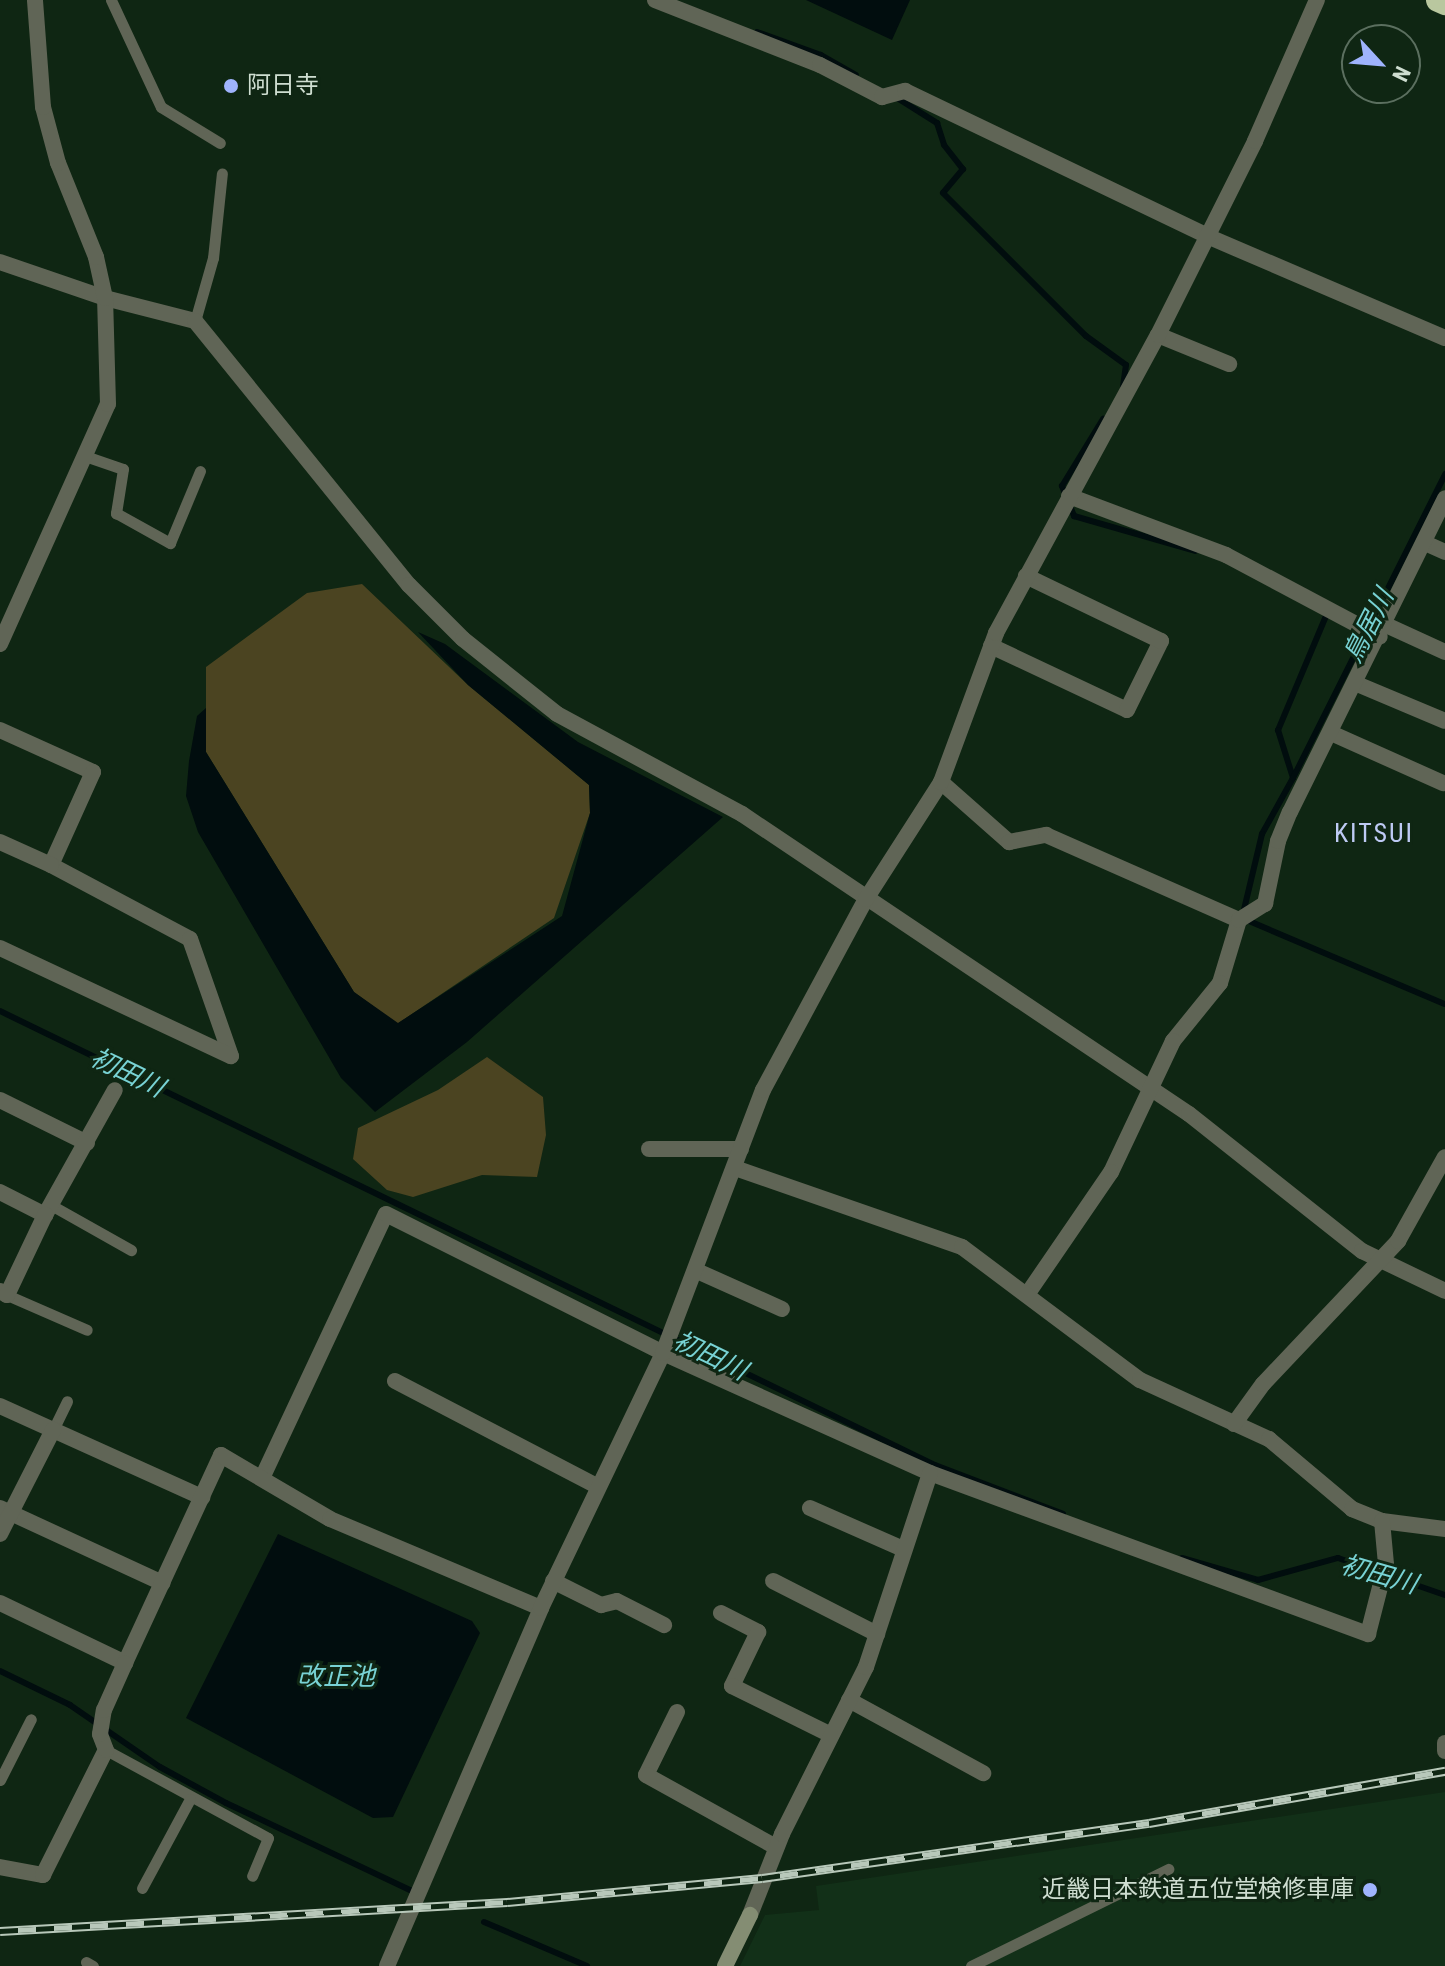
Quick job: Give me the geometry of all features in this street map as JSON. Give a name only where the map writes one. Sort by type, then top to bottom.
[{"type":"highway","points":[[1438,0],[1445,3]]},
{"type":"street","points":[[0,644],[108,404],[105,298],[96,257],[58,163],[43,107],[35,0]]},
{"type":"street","points":[[655,0],[820,65],[882,97],[905,91],[1207,236],[1445,338]]},
{"type":"street","points":[[387,1966],[553,1581],[663,1353],[781,1054],[866,899],[941,782],[991,646],[1158,335],[1317,0]]},
{"type":"street","points":[[0,262],[105,298],[195,321],[409,585],[463,639],[557,714],[742,814],[1150,1087],[1378,1262],[1444,1289]]},
{"type":"street","points":[[1158,335],[1229,364]]},
{"type":"street","points":[[1028,1293],[1111,1172],[1179,1030],[1220,983],[1239,920],[1265,904],[1278,841],[1383,631],[1445,498]]},
{"type":"street","points":[[1067,501],[1226,555],[1361,627],[1383,631],[1445,652]]},
{"type":"street","points":[[1425,543],[1445,552]]},
{"type":"street","points":[[991,646],[1127,710],[1134,696],[1161,641],[1026,576]]},
{"type":"street","points":[[1357,684],[1445,721]]},
{"type":"street","points":[[0,730],[93,772],[51,865]]},
{"type":"street","points":[[1331,733],[1443,783]]},
{"type":"street","points":[[941,782],[1009,842],[1046,835],[1239,920]]},
{"type":"street","points":[[0,842],[51,865],[190,939],[231,1056],[0,948]]},
{"type":"street","points":[[4,1293],[115,1090]]},
{"type":"street","points":[[0,1100],[87,1143]]},
{"type":"street","points":[[649,1149],[741,1149]]},
{"type":"street","points":[[1234,1424],[1263,1384],[1409,1226],[1445,1157]]},
{"type":"street","points":[[735,1168],[962,1247],[1028,1293],[1140,1380],[1288,1452],[1352,1509],[1382,1521],[1445,1529]]},
{"type":"street","points":[[0,1192],[48,1210]]},
{"type":"street","points":[[263,1476],[386,1214],[663,1353],[930,1473],[1368,1634],[1384,1572],[1382,1521]]},
{"type":"street","points":[[697,1271],[782,1309]]},
{"type":"street","points":[[395,1381],[597,1486]]},
{"type":"street","points":[[0,1406],[202,1497]]},
{"type":"street","points":[[0,1534],[5,1510],[53,1430]]},
{"type":"street","points":[[0,1867],[43,1875],[103,1742],[104,1710],[221,1455],[263,1476],[330,1519],[541,1608]]},
{"type":"street","points":[[725,1966],[750,1915],[776,1847],[849,1700],[877,1634],[930,1473]]},
{"type":"street","points":[[810,1508],[903,1549]]},
{"type":"street","points":[[5,1510],[162,1583]]},
{"type":"street","points":[[553,1581],[601,1605],[617,1601],[664,1625]]},
{"type":"street","points":[[773,1581],[877,1634]]},
{"type":"street","points":[[0,1603],[125,1663]]},
{"type":"street","points":[[721,1613],[758,1632],[732,1686],[831,1735]]},
{"type":"street","points":[[849,1700],[983,1773]]},
{"type":"street","points":[[677,1712],[646,1775],[776,1847]]},
{"type":"street","points":[[1445,1743],[1445,1751]]},
{"type":"lane","points":[[111,0],[161,107],[220,143]]},
{"type":"lane","points":[[195,321],[213,258],[222,173]]},
{"type":"lane","points":[[85,456],[123,469],[116,513],[170,543],[200,471]]},
{"type":"lane","points":[[48,1210],[131,1250]]},
{"type":"lane","points":[[4,1293],[87,1330]]},
{"type":"lane","points":[[53,1430],[67,1401]]},
{"type":"lane","points":[[0,1780],[31,1719]]},
{"type":"lane","points":[[103,1742],[190,1799],[268,1838],[252,1876]]},
{"type":"lane","points":[[142,1888],[190,1799]]},
{"type":"lane","points":[[971,1966],[1168,1869]]},
{"type":"shaded area","points":[[362,584],[468,685],[589,785],[590,813],[554,918],[397,1024],[354,992],[206,752],[206,667],[307,593]]},
{"type":"shaded area","points":[[487,1057],[543,1097],[546,1135],[537,1177],[482,1175],[413,1197],[387,1190],[353,1159],[358,1128],[438,1090]]},
{"type":"shaded area","points":[[1445,1792],[1445,1966],[740,1966],[765,1915],[819,1910],[816,1886]]},
{"type":"water","points":[[806,0],[910,0],[892,40]]},
{"type":"water","points":[[418,632],[445,644],[578,742],[723,817],[467,1042],[375,1112],[341,1078],[198,832],[186,796],[189,761],[197,716],[206,708],[206,752],[354,992],[398,1023],[562,916],[590,813],[589,785],[468,685]]},
{"type":"water","name":"改正池","points":[[278,1534],[472,1621],[480,1633],[393,1817],[373,1818],[186,1718]]},
{"type":"waterway","points":[[757,32],[821,55],[856,75]]},
{"type":"waterway","points":[[894,96],[937,123],[944,145],[963,169],[943,193],[1086,336],[1126,365],[1123,386]]},
{"type":"waterway","points":[[1066,496],[1062,486],[1103,419]]},
{"type":"waterway","name":"鳥居川","points":[[1293,778],[1445,474]]},
{"type":"waterway","points":[[1070,506],[1074,516],[1195,551]]},
{"type":"waterway","points":[[1326,616],[1278,730],[1293,778],[1262,834],[1242,918],[1445,1004]]},
{"type":"waterway","name":"初田川","points":[[0,1011],[935,1465],[1063,1514]]},
{"type":"waterway","name":"初田川","points":[[1182,1558],[1258,1580],[1338,1558],[1445,1595]]},
{"type":"waterway","points":[[0,1671],[70,1705],[160,1767],[226,1803],[410,1890]]},
{"type":"waterway","points":[[484,1922],[587,1966]]},
{"type":"railway","points":[[0,1931],[507,1902],[762,1878],[1149,1823],[1445,1771]]},
{"type":"place","name":"阿日寺","points":[[231,86]]},
{"type":"place","name":"近畿日本鉄道五位堂検修車庫","points":[[1370,1890]]},
{"type":"district","name":"KITSUI","points":[[1374,834]]}]
